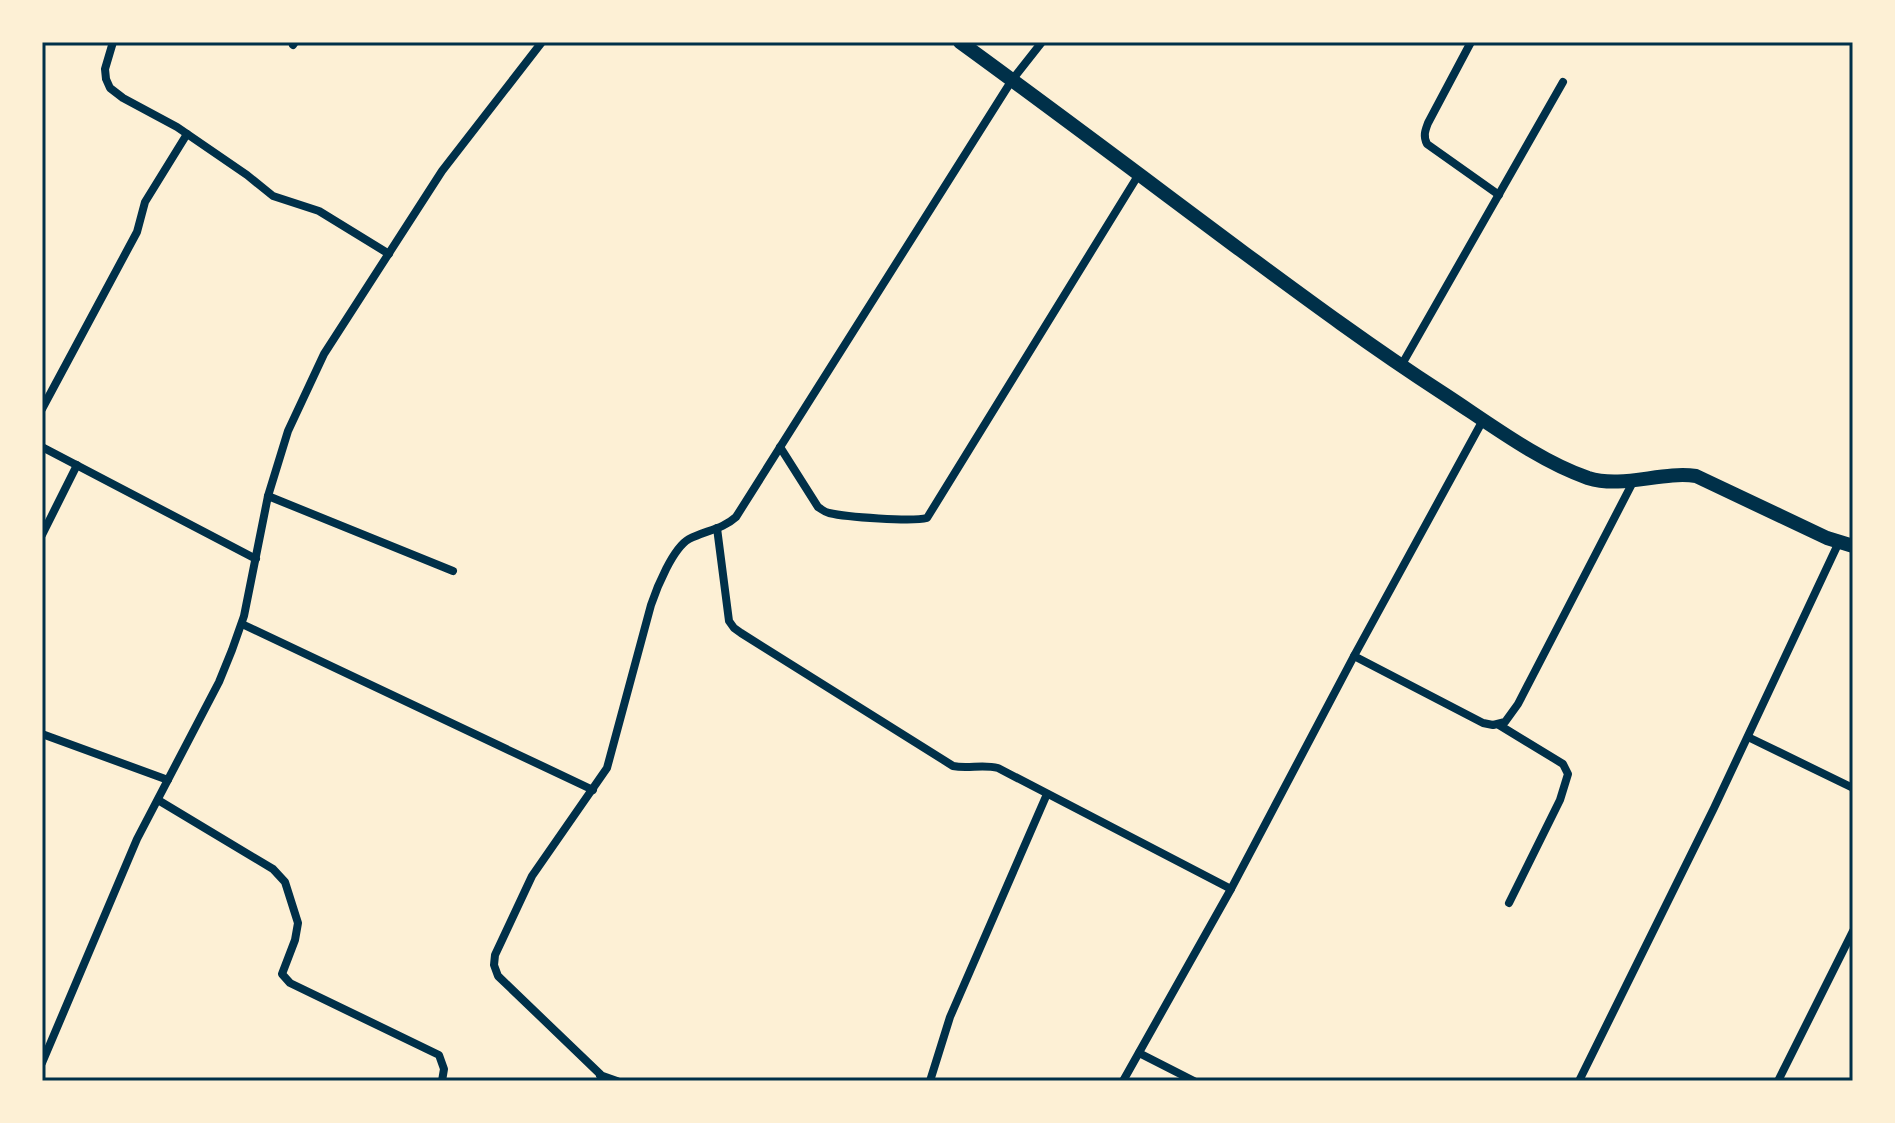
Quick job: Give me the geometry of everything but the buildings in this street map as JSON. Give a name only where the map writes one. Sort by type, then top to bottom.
[{"type":"street","points":[[113,42],[105,69],[106,79],[110,88],[123,98],[187,134],[273,196],[319,211],[389,254]]},
{"type":"street","points":[[43,1059],[137,839],[219,682],[242,624],[268,496],[288,431],[324,354],[442,171],[542,42]]},
{"type":"street","points":[[960,42],[1364,342],[1535,452],[1572,472],[1608,482],[1682,474],[1696,476],[1846,544],[1579,1081]]},
{"type":"street","points":[[617,1081],[601,1078],[498,976],[494,965],[495,955],[532,876],[610,761],[651,605],[657,588],[683,544],[736,517],[1012,80],[1042,42]]},
{"type":"street","points":[[1471,42],[1428,123],[1425,139],[1427,144],[1499,195]]},
{"type":"street","points":[[1401,366],[1563,82]]},
{"type":"street","points":[[42,409],[137,232],[145,202],[187,134]]},
{"type":"street","points":[[780,447],[818,507],[824,511],[912,520],[927,518],[1139,174]]},
{"type":"street","points":[[1123,1081],[1231,889],[1484,419]]},
{"type":"street","points":[[42,447],[256,559]]},
{"type":"street","points":[[42,535],[77,465]]},
{"type":"street","points":[[1499,725],[1505,722],[1518,704],[1634,480]]},
{"type":"street","points":[[268,496],[453,571]]},
{"type":"street","points":[[717,528],[729,621],[734,628],[953,766],[998,768],[1231,889]]},
{"type":"street","points":[[242,624],[593,790]]},
{"type":"street","points":[[1354,656],[1483,723],[1499,725],[1563,764],[1568,774],[1560,800],[1509,903]]},
{"type":"street","points":[[42,734],[168,780]]},
{"type":"street","points":[[1748,737],[1853,788]]},
{"type":"street","points":[[930,1081],[950,1017],[1047,794]]},
{"type":"street","points":[[158,800],[273,869],[285,882],[298,923],[283,977],[439,1055],[444,1069],[442,1081]]},
{"type":"street","points":[[1778,1081],[1853,931]]},
{"type":"street","points":[[1139,1053],[1194,1081]]}]
